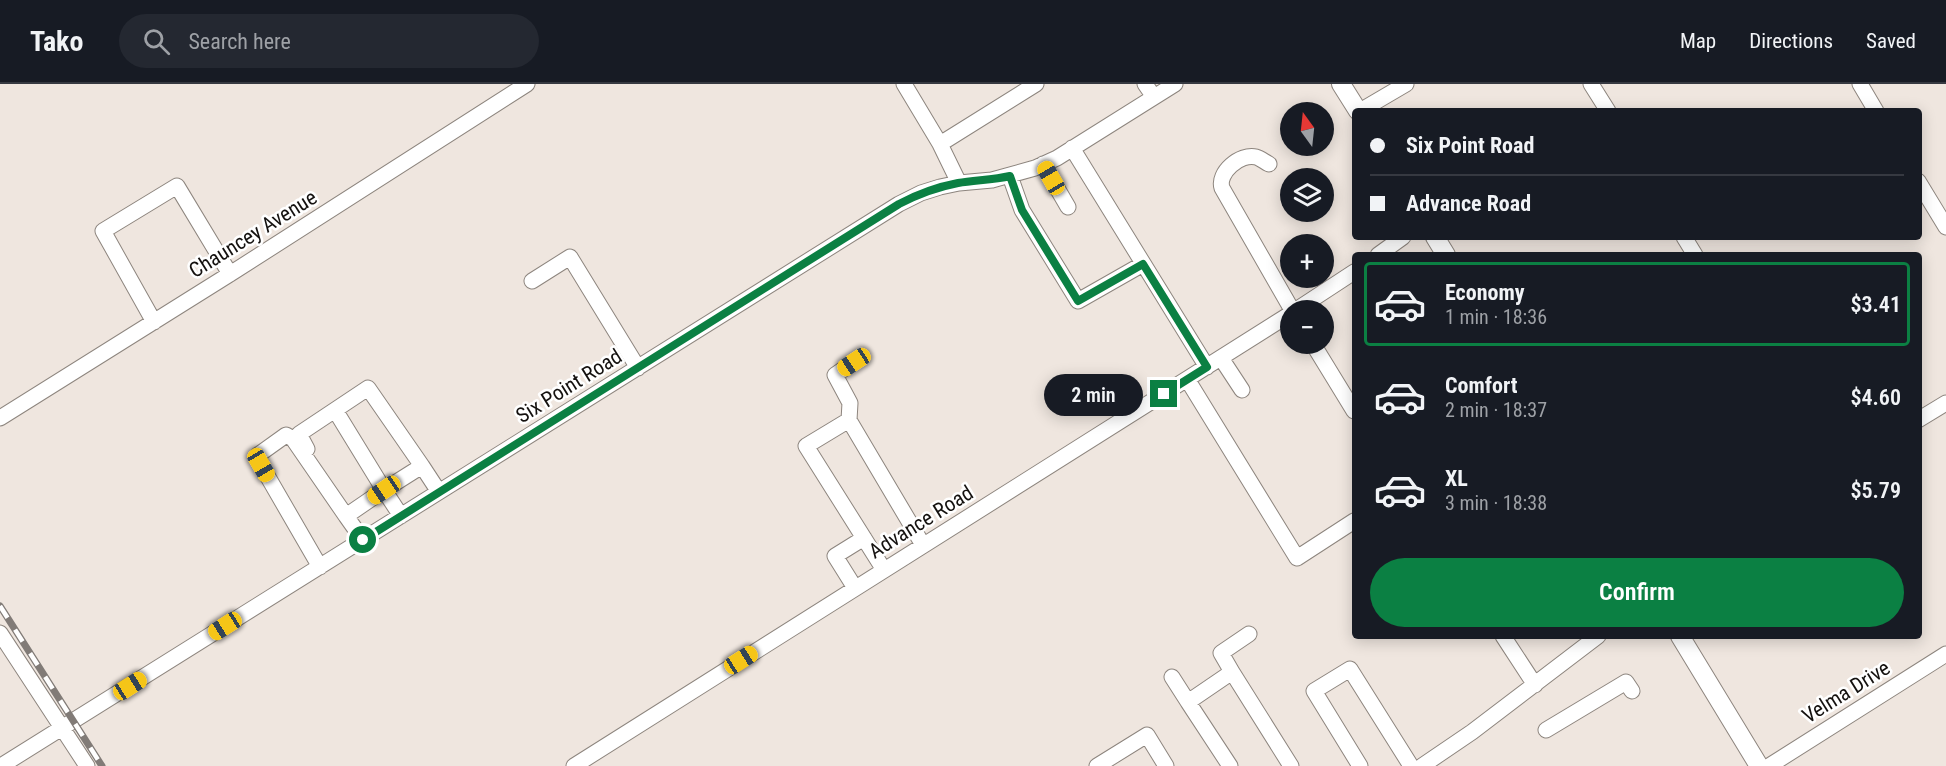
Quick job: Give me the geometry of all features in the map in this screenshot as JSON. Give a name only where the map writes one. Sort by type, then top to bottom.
[{"type":"main road","points":[[1341,84],[1357,108]]},
{"type":"main road","points":[[1682,639],[1760,766]]},
{"type":"street","name":"Chauncey Avenue","points":[[0,418],[527,84]]},
{"type":"street","points":[[940,144],[1036,84]]},
{"type":"street","points":[[1145,84],[1154,97]]},
{"type":"street","name":"Six Point Road","points":[[2,766],[899,204],[921,193],[959,183],[1010,176],[1043,164],[1175,84]]},
{"type":"street","points":[[1364,108],[1406,84]]},
{"type":"street","points":[[1591,84],[1606,108]]},
{"type":"street","points":[[1860,84],[1874,108]]},
{"type":"street","points":[[909,86],[959,183]]},
{"type":"street","points":[[1072,148],[1207,367]]},
{"type":"street","points":[[1269,164],[1255,156],[1245,158],[1222,175],[1220,181],[1288,300]]},
{"type":"street","points":[[1043,164],[1068,207]]},
{"type":"street","points":[[1010,176],[1022,210],[1078,301],[1143,264]]},
{"type":"street","points":[[154,322],[103,231],[177,186],[230,274]]},
{"type":"street","points":[[1922,187],[1946,226]]},
{"type":"street","points":[[1382,252],[1399,240]]},
{"type":"street","points":[[531,281],[570,257],[638,368]]},
{"type":"street","points":[[1310,300],[1352,273]]},
{"type":"street","name":"Advance Road","points":[[574,766],[1280,320]]},
{"type":"street","points":[[1319,354],[1352,408]]},
{"type":"street","points":[[1221,358],[1242,390]]},
{"type":"street","points":[[854,362],[835,375],[850,403],[849,420],[924,545]]},
{"type":"street","points":[[1187,379],[1297,558],[1352,521]]},
{"type":"street","points":[[320,479],[319,468],[299,434],[368,387],[439,492]]},
{"type":"street","points":[[1922,418],[1946,403]]},
{"type":"street","points":[[335,410],[401,516]]},
{"type":"street","points":[[849,420],[806,446],[884,570]]},
{"type":"street","points":[[320,567],[261,465],[258,455],[286,435],[293,439],[363,540]]},
{"type":"street","points":[[346,516],[422,466]]},
{"type":"street","points":[[855,588],[835,556],[864,538]]},
{"type":"street","points":[[0,633],[87,766]]},
{"type":"street","points":[[1249,634],[1221,653],[1291,766]]},
{"type":"street","points":[[1505,639],[1535,685]]},
{"type":"street","points":[[1422,766],[1535,685],[1594,639]]},
{"type":"street","name":"Velma Drive","points":[[1769,766],[1946,654]]},
{"type":"street","points":[[1360,766],[1314,691],[1350,669],[1411,766]]},
{"type":"street","points":[[1188,702],[1232,672]]},
{"type":"street","points":[[1172,677],[1230,766]]},
{"type":"street","points":[[1544,727],[1629,686]]},
{"type":"street","points":[[1097,766],[1147,735],[1166,766]]},
{"type":"railway","points":[[0,606],[102,766]]},
{"type":"route","points":[[363,540],[899,204],[921,193],[959,183],[1010,176],[1022,210],[1078,301],[1143,264],[1207,367],[1164,394]]}]
